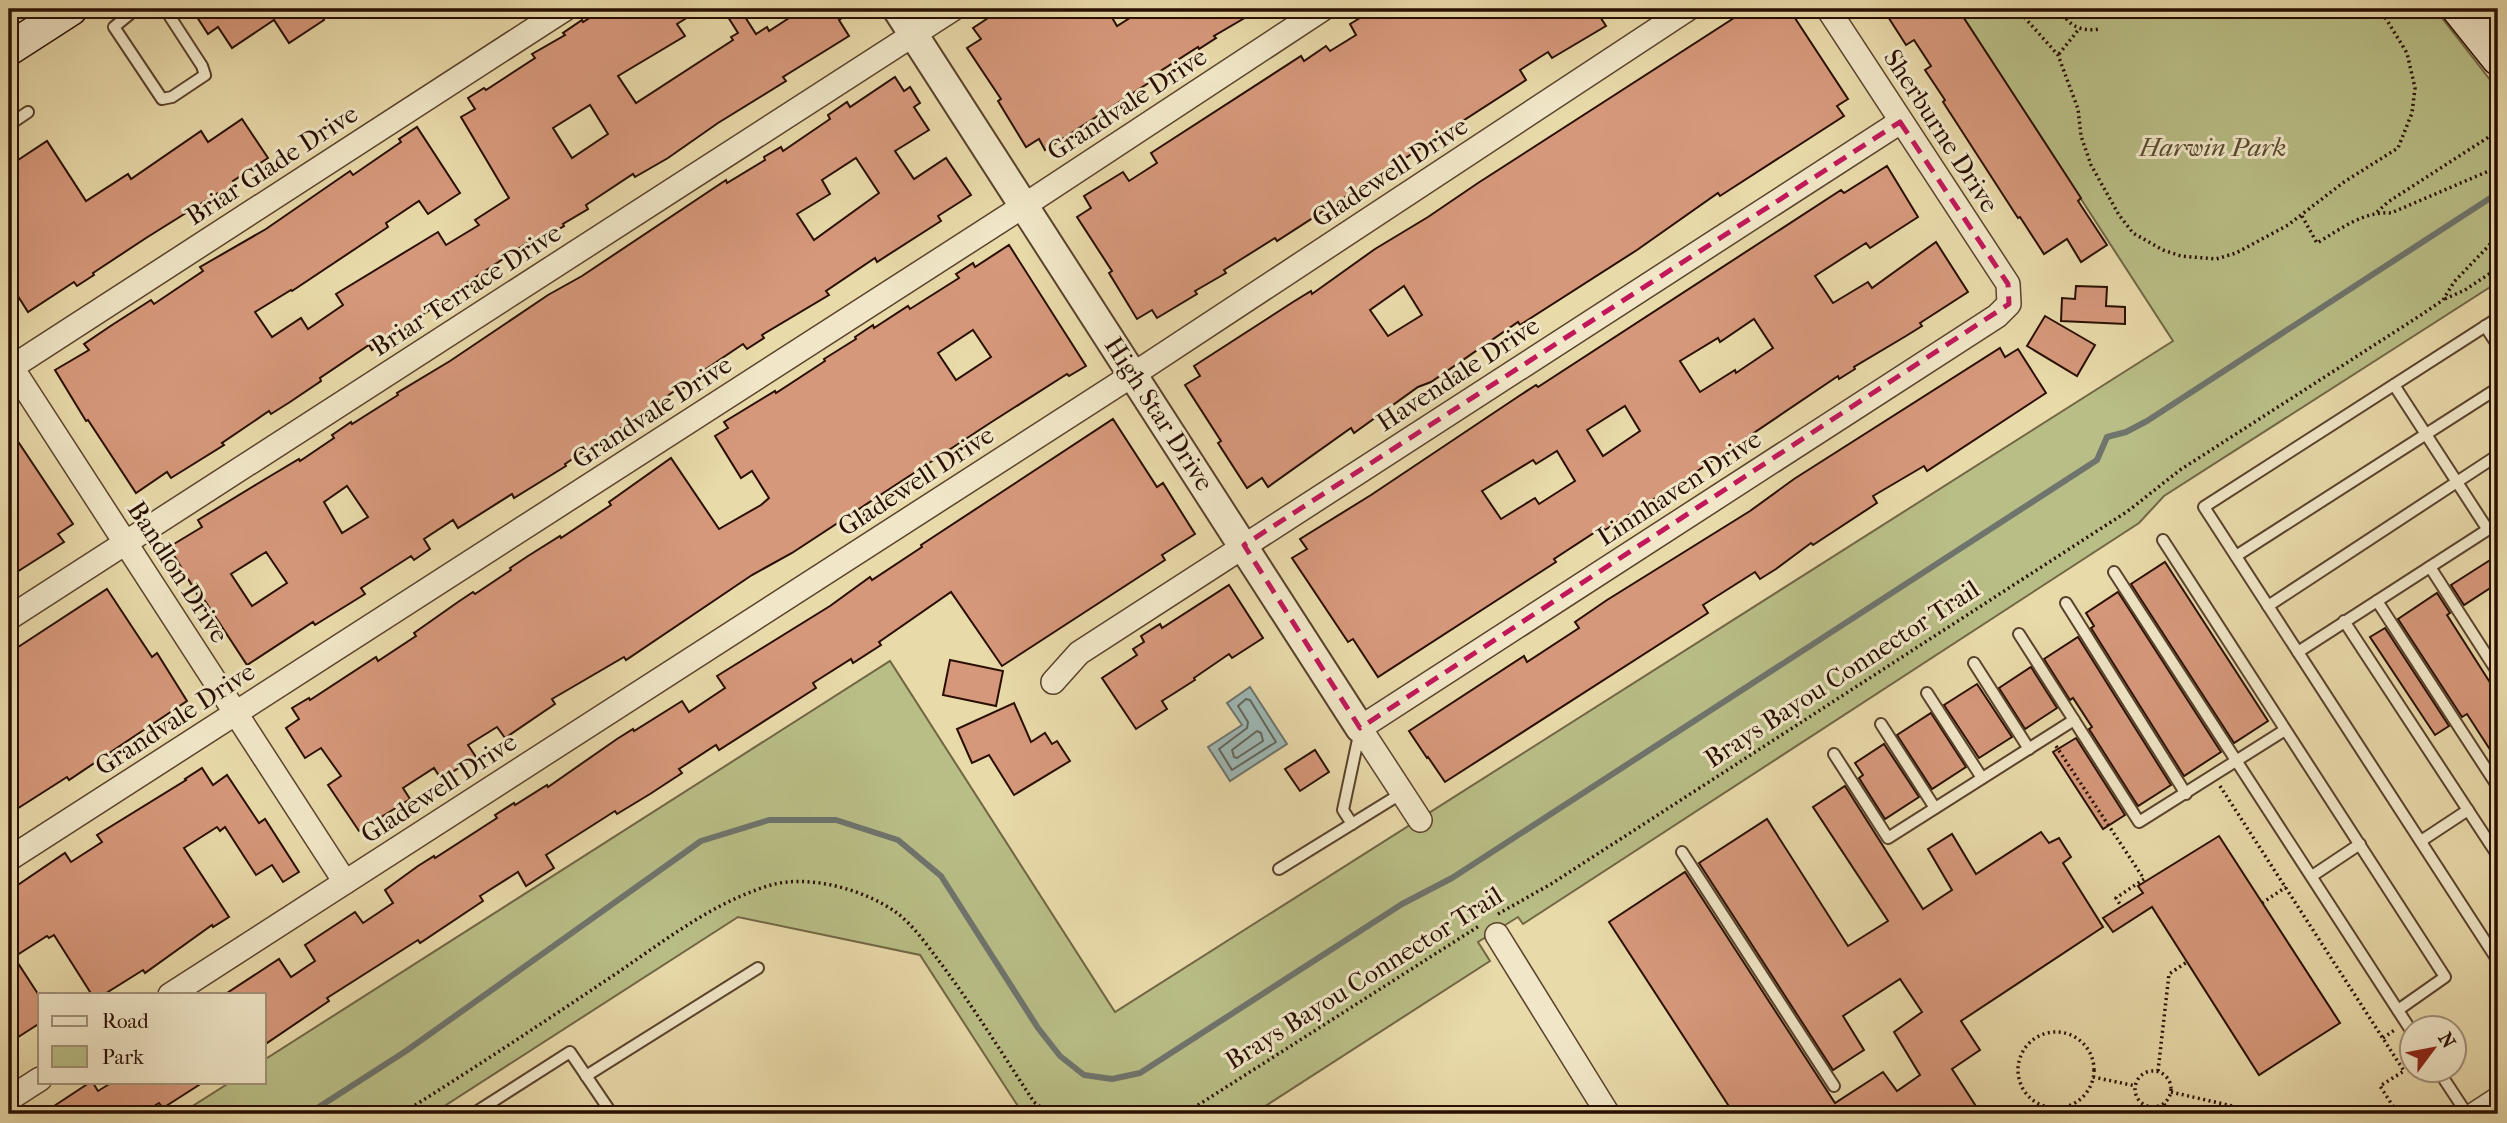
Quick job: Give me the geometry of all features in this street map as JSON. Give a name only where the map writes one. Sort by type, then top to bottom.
[{"type":"main road","points":[[9,49],[71,9]]},
{"type":"main road","points":[[2458,9],[2498,59]]},
{"type":"main road","points":[[2490,9],[2498,20]]},
{"type":"street","name":"Briar Glade Drive","points":[[10,366],[565,9]]},
{"type":"street","name":"High Star Drive","points":[[897,9],[1420,820]]},
{"type":"street","name":"Briar Terrace Drive","points":[[9,618],[953,9]]},
{"type":"street","name":"Grandvale Drive","points":[[9,859],[1025,205],[1323,9]]},
{"type":"street","name":"Gladewell Drive","points":[[173,993],[1134,374],[1688,9]]},
{"type":"street","name":"Sherburne Drive","points":[[1828,9],[2008,284]]},
{"type":"street","name":"Havendale Drive","points":[[1053,682],[1079,653],[1900,122]]},
{"type":"street","name":"Linnhaven Drive","points":[[1360,728],[1997,316],[2009,304],[2008,284]]},
{"type":"street","name":"Bandlon Drive","points":[[10,366],[345,882]]},
{"type":"street","points":[[1494,923],[1608,1114]]},
{"type":"street","points":[[9,1099],[38,1080]]},
{"type":"street","points":[[2475,1114],[2498,1099]]},
{"type":"lane","points":[[130,10],[114,27],[162,99],[172,97],[205,75],[165,9]]},
{"type":"lane","points":[[9,125],[28,112]]},
{"type":"lane","points":[[2498,318],[2204,507],[2498,959]]},
{"type":"lane","points":[[2486,326],[2498,346]]},
{"type":"lane","points":[[2394,385],[2488,530]]},
{"type":"lane","points":[[2236,556],[2498,388]]},
{"type":"lane","points":[[2268,606],[2498,455]]},
{"type":"lane","points":[[2298,652],[2498,523]]},
{"type":"lane","points":[[2163,540],[2445,977],[2398,1010]]},
{"type":"lane","points":[[2430,567],[2498,673]]},
{"type":"lane","points":[[2114,572],[2401,1014]]},
{"type":"lane","points":[[2377,601],[2498,787]]},
{"type":"lane","points":[[2066,603],[2186,793]]},
{"type":"lane","points":[[2344,621],[2498,856]]},
{"type":"lane","points":[[2019,634],[2139,822],[2285,730]]},
{"type":"lane","points":[[1974,663],[2029,749]]},
{"type":"lane","points":[[1927,693],[1982,778]]},
{"type":"lane","points":[[1834,754],[1888,838],[2074,720]]},
{"type":"lane","points":[[1881,724],[1935,808]]},
{"type":"lane","points":[[1352,824],[1343,810],[1360,728]]},
{"type":"lane","points":[[1279,869],[1402,793]]},
{"type":"lane","points":[[2421,841],[2468,810]]},
{"type":"lane","points":[[2312,876],[2360,844]]},
{"type":"lane","points":[[1682,852],[1834,1086]]},
{"type":"lane","points":[[586,1076],[758,968]]},
{"type":"lane","points":[[473,1114],[570,1052],[611,1114]]},
{"type":"lane","points":[[2447,1084],[2467,1114]]},
{"type":"path","points":[[2017,9],[2058,55],[2078,109],[2081,136],[2091,166],[2119,215],[2133,233],[2148,243],[2181,256],[2216,259],[2257,243],[2302,216],[2344,182],[2398,148],[2412,113],[2415,88],[2407,53],[2381,9]]},
{"type":"path","points":[[2061,9],[2070,23],[2079,29],[2099,29]]},
{"type":"path","points":[[2058,55],[2079,29]]},
{"type":"path","points":[[2377,212],[2388,202],[2498,131]]},
{"type":"path","points":[[2302,216],[2318,243],[2364,216],[2377,212],[2391,213],[2498,167]]},
{"type":"path","name":"Brays Bayou Connector Trail","points":[[1184,1114],[1494,923],[2128,511],[2180,470],[2444,300],[2454,282],[2498,236]]},
{"type":"path","points":[[2444,300],[2465,290],[2498,268]]},
{"type":"path","points":[[2049,735],[2144,879],[2116,898],[2121,906]]},
{"type":"path","points":[[2214,776],[2404,1071],[2380,1086],[2398,1114]]},
{"type":"path","points":[[2262,903],[2286,887]]},
{"type":"path","points":[[2158,1071],[2169,974],[2187,962]]},
{"type":"path","points":[[2062,1032],[2084,1044],[2090,1055],[2093,1077],[2088,1091],[2080,1100],[2069,1106],[2053,1107],[2034,1101],[2025,1092],[2017,1068],[2020,1055],[2027,1044],[2037,1036],[2062,1032]]},
{"type":"path","points":[[2158,1071],[2168,1077],[2171,1092],[2163,1104],[2152,1107],[2137,1097],[2136,1086],[2141,1075],[2158,1071]]},
{"type":"path","points":[[2093,1077],[2136,1086]]},
{"type":"path","points":[[2171,1092],[2267,1114]]},
{"type":"path","points":[[2163,1104],[2170,1114]]},
{"type":"path","points":[[2053,1107],[2057,1114]]},
{"type":"path","points":[[2150,1114],[2152,1107]]},
{"type":"highlighted area","points":[[1900,122],[2008,284],[2009,304],[1360,728],[1244,545]]},
{"type":"green space","name":"Harwin Park","points":[[1958,9],[2435,9],[2498,90],[2498,282],[2164,496],[2139,523],[1523,924],[1518,917],[1478,942],[1490,961],[1253,1114],[1023,1114],[920,955],[738,917],[432,1114],[180,1114],[227,1084],[266,1084],[266,1059],[890,661],[1115,1012],[2173,341]]},
{"type":"water","points":[[1250,687],[1287,744],[1230,781],[1208,747],[1242,725],[1227,703]]},
{"type":"building","points":[[210,9],[317,9],[324,20],[289,43],[274,20],[232,48],[218,27],[208,34],[197,17]]},
{"type":"building","points":[[604,9],[701,9],[677,24],[685,36],[618,76],[636,103],[733,40],[731,37],[738,33],[723,9],[740,9],[756,34],[767,27],[769,31],[803,9],[857,9],[839,20],[849,36],[783,77],[786,81],[668,158],[635,177],[633,174],[586,205],[588,209],[563,224],[564,226],[535,243],[533,239],[452,293],[454,295],[388,336],[389,338],[372,350],[369,345],[290,402],[271,414],[269,411],[222,443],[224,445],[171,478],[167,472],[136,493],[88,420],[86,421],[55,370],[89,350],[84,344],[112,325],[151,300],[154,304],[203,271],[200,267],[266,229],[350,171],[353,175],[401,142],[399,139],[417,127],[460,193],[428,214],[419,201],[386,223],[388,227],[292,291],[255,312],[272,337],[301,318],[308,329],[343,305],[336,294],[438,232],[446,245],[479,225],[475,220],[509,198],[461,117],[475,109],[468,98],[484,88],[486,90],[535,58],[532,54],[565,35],[563,33],[582,20],[583,22]],"holes":[[[590,105],[608,134],[572,158],[553,128]]]},
{"type":"building","points":[[1002,9],[1107,9],[1117,26],[1144,9],[1260,9],[1148,79],[1150,82],[1045,150],[1039,139],[1026,147],[998,101],[1001,99],[967,48],[981,39],[973,28]]},
{"type":"building","points":[[1375,9],[1595,9],[1606,26],[1552,58],[1548,52],[1520,70],[1526,80],[1277,241],[1275,238],[1224,270],[1226,273],[1195,291],[1197,294],[1157,318],[1152,310],[1137,319],[1109,273],[1112,271],[1077,217],[1091,208],[1084,196],[1123,172],[1129,181],[1157,163],[1151,153],[1301,56],[1304,61],[1326,46],[1330,51],[1356,35],[1350,24]]},
{"type":"building","points":[[1748,9],[1789,9],[1848,99],[1837,106],[1844,116],[1720,196],[1718,193],[1637,250],[1520,325],[1518,322],[1431,382],[1418,387],[1354,433],[1351,428],[1268,487],[1262,478],[1247,488],[1185,385],[1200,376],[1194,366],[1311,291],[1312,294],[1375,249]],"holes":[[[1404,286],[1422,315],[1388,336],[1370,310]]]},
{"type":"building","points":[[1883,9],[1958,9],[2081,198],[2078,201],[2107,245],[2081,262],[2067,239],[2044,254],[1943,102],[1945,100],[1925,70],[1931,66],[1914,40],[1906,45]]},
{"type":"building","points":[[895,77],[904,91],[910,87],[920,103],[914,107],[929,130],[895,151],[914,179],[946,158],[971,195],[938,216],[941,221],[877,262],[875,258],[826,291],[829,295],[762,335],[764,338],[747,349],[743,344],[706,369],[708,372],[611,433],[565,464],[566,466],[514,498],[512,494],[458,528],[453,520],[424,539],[430,549],[414,560],[411,556],[361,588],[365,594],[315,625],[313,622],[247,665],[203,598],[200,599],[169,547],[202,527],[198,520],[299,459],[300,461],[334,438],[332,435],[351,422],[352,424],[398,395],[397,393],[548,295],[582,276],[726,180],[727,183],[781,147],[783,151],[830,119],[828,115],[847,102],[850,107]],"holes":[[[856,158],[879,193],[814,240],[797,214],[830,194],[822,180]],[[347,486],[368,517],[342,533],[324,502]],[[266,552],[287,583],[252,606],[231,574]]]},
{"type":"building","points":[[242,119],[268,158],[233,181],[236,185],[220,195],[218,193],[146,238],[77,286],[74,282],[28,312],[9,282],[9,166],[47,141],[86,201],[128,174],[131,179],[201,131],[208,142]]},
{"type":"building","points":[[1887,166],[1918,217],[1870,248],[1866,243],[1815,276],[1833,303],[1868,282],[1872,288],[1936,242],[1968,292],[1920,323],[1922,326],[1839,379],[1838,376],[1605,530],[1603,527],[1554,559],[1556,562],[1378,677],[1353,639],[1348,642],[1292,558],[1307,549],[1300,539],[1841,190],[1844,193]],"holes":[[[1754,319],[1773,348],[1736,373],[1735,370],[1700,392],[1680,361],[1718,338],[1720,342]],[[1625,406],[1640,431],[1603,456],[1587,430]],[[1557,451],[1575,481],[1539,504],[1535,498],[1501,519],[1482,491],[1533,460],[1536,464]]]},
{"type":"building","points":[[1009,245],[1086,366],[1069,376],[1067,374],[792,553],[752,575],[626,660],[624,657],[552,699],[555,704],[505,738],[497,727],[468,745],[476,757],[441,779],[434,768],[403,788],[410,799],[359,831],[328,785],[341,776],[321,748],[305,758],[286,728],[299,719],[292,708],[309,698],[310,700],[376,657],[378,661],[416,636],[414,633],[458,602],[473,592],[475,594],[528,556],[611,505],[609,502],[671,458],[719,529],[761,505],[769,498],[752,471],[741,478],[715,436],[728,428],[724,422],[775,391],[776,393],[873,325],[874,328],[908,306],[910,309],[959,278],[956,274],[973,263],[975,267]],"holes":[[[973,330],[991,357],[956,380],[938,353]]]},
{"type":"building","points":[[2076,286],[2107,287],[2106,306],[2125,307],[2125,324],[2061,321],[2062,298],[2075,299]]},
{"type":"building","points":[[2045,316],[2095,345],[2077,376],[2027,346]]},
{"type":"building","points":[[2000,348],[2005,357],[2018,349],[2046,393],[1927,471],[1924,466],[1873,496],[1877,503],[1813,545],[1811,543],[1760,579],[1755,572],[1703,605],[1708,613],[1445,782],[1427,758],[1409,731],[1524,656],[1527,662],[1579,628],[1575,622],[1607,600],[1750,511],[1794,479]]},
{"type":"building","points":[[1113,419],[1157,487],[1163,483],[1195,534],[1162,555],[1165,560],[1002,666],[951,592],[879,642],[881,645],[853,663],[851,659],[813,683],[816,688],[719,750],[716,745],[679,769],[682,773],[650,794],[617,814],[615,811],[546,855],[554,868],[526,886],[518,872],[480,896],[483,901],[420,943],[418,940],[327,998],[329,1001],[266,1044],[266,993],[227,993],[279,959],[291,977],[315,961],[305,945],[355,912],[363,923],[393,903],[385,890],[418,866],[497,818],[495,815],[514,803],[515,805],[547,785],[548,787],[617,739],[682,701],[689,712],[725,688],[717,676],[830,606],[870,577],[872,580],[922,547],[921,545]]},
{"type":"building","points":[[9,428],[73,524],[58,534],[64,542],[9,577]]},
{"type":"building","points":[[2498,555],[2498,583],[2464,605],[2451,585]]},
{"type":"building","points":[[2165,562],[2268,721],[2234,743],[2131,584]]},
{"type":"building","points":[[1229,585],[1263,638],[1232,658],[1229,654],[1194,678],[1195,680],[1162,701],[1167,709],[1136,729],[1102,678],[1137,655],[1133,649],[1144,642],[1141,636],[1160,624],[1162,628]]},
{"type":"building","points":[[107,589],[152,657],[157,653],[187,701],[69,780],[67,777],[9,814],[9,653]]},
{"type":"building","points":[[2118,592],[2221,752],[2184,776],[2091,628],[2094,626],[2086,613]]},
{"type":"building","points":[[2437,593],[2450,613],[2447,615],[2498,695],[2498,762],[2467,714],[2462,717],[2398,619]]},
{"type":"building","points":[[2385,628],[2449,726],[2435,735],[2370,637]]},
{"type":"building","points":[[2078,637],[2171,785],[2138,806],[2089,729],[2092,727],[2073,698],[2070,700],[2044,659]]},
{"type":"building","points":[[950,660],[1003,671],[996,706],[943,695]]},
{"type":"building","points":[[2031,667],[2057,708],[2025,729],[1999,688]]},
{"type":"building","points":[[1977,684],[2012,737],[1979,758],[1944,705]]},
{"type":"building","points":[[1014,703],[1031,742],[1045,733],[1052,744],[1057,741],[1070,761],[1014,795],[989,755],[972,763],[957,729]]},
{"type":"building","points":[[1931,713],[1966,767],[1932,789],[1897,735]]},
{"type":"building","points":[[2076,738],[2125,815],[2103,829],[2053,752]]},
{"type":"building","points":[[1884,744],[1919,797],[1885,819],[1859,778],[1863,775],[1855,763]]},
{"type":"building","points":[[1315,750],[1329,772],[1300,791],[1285,769]]},
{"type":"building","points":[[202,768],[213,785],[227,775],[259,823],[265,819],[299,872],[283,882],[272,865],[256,875],[225,827],[220,831],[217,827],[184,848],[229,917],[213,927],[212,925],[145,973],[143,970],[106,993],[91,993],[54,935],[49,938],[47,936],[14,957],[38,994],[38,1024],[9,1043],[9,891],[65,853],[71,862],[102,842],[97,835]]},
{"type":"building","points":[[1845,786],[1923,909],[1952,890],[1928,849],[1952,834],[1976,874],[2041,832],[2049,843],[2059,838],[2071,857],[2063,863],[2103,927],[1961,1021],[1980,1050],[1952,1069],[1981,1114],[1734,1114],[1609,922],[1685,872],[1835,1103],[1883,1072],[1897,1091],[1920,1075],[1894,1032],[1922,1012],[1900,979],[1843,1016],[1864,1050],[1833,1070],[1699,863],[1767,819],[1848,946],[1888,921],[1813,807]]},
{"type":"building","points":[[2219,836],[2340,1023],[2259,1075],[2152,907],[2113,932],[2103,918],[2143,893],[2138,886]]},
{"type":"building","points":[[87,1084],[94,1084],[98,1091],[109,1084],[200,1084],[163,1108],[159,1103],[141,1114],[42,1114]]},
{"type":"waterway","points":[[308,1114],[406,1051],[701,841],[769,820],[836,820],[898,840],[941,876],[1038,1028],[1060,1056],[1084,1075],[1112,1079],[1140,1073],[1402,904],[1452,878],[2097,460],[2107,437],[2126,432],[2147,421],[2498,193]]}]
